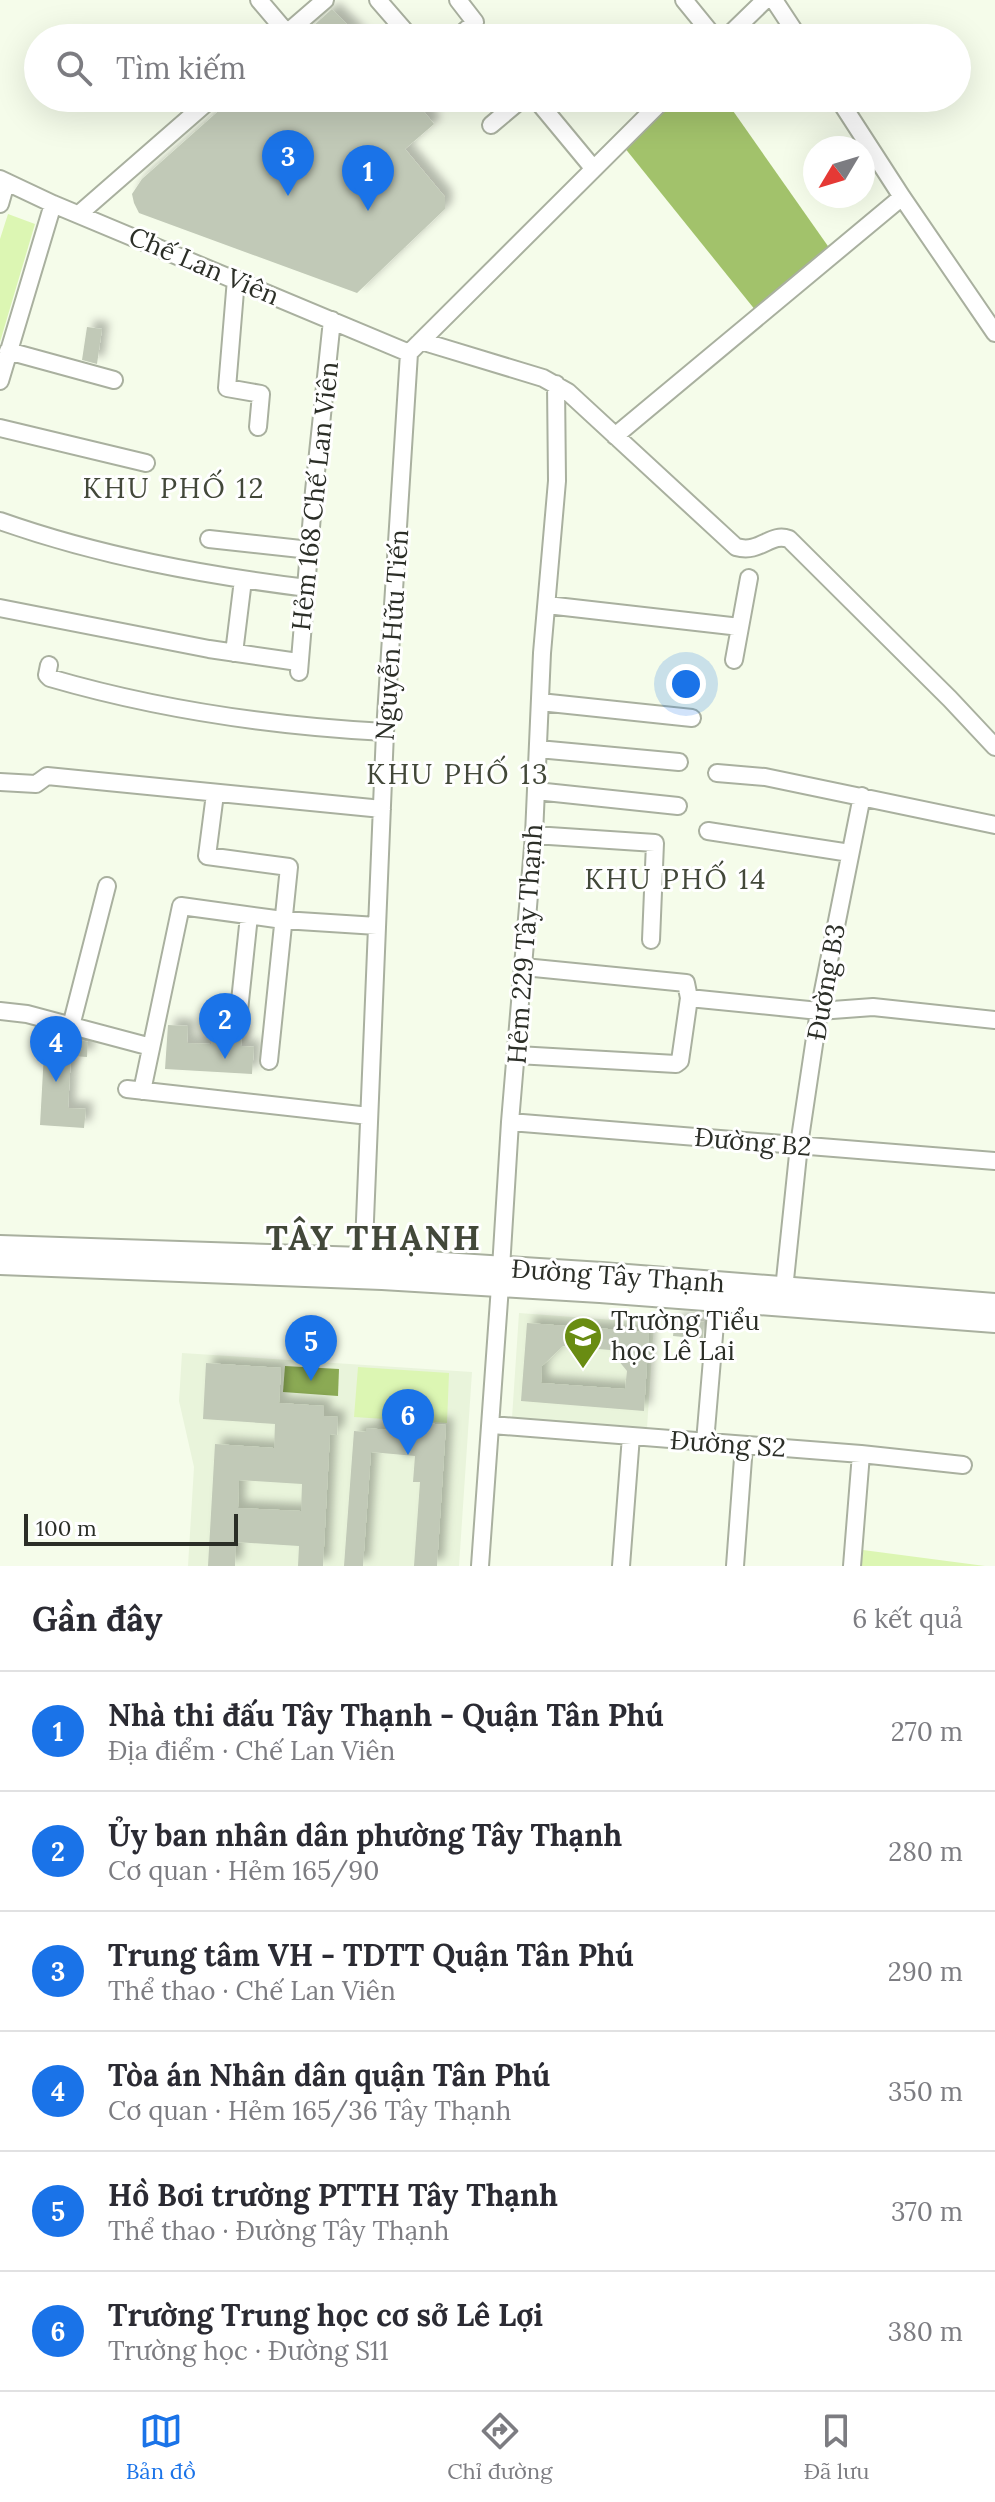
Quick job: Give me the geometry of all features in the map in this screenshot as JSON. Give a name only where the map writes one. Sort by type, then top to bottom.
[{"type":"street","points":[[259,0],[276,24]]},
{"type":"street","points":[[297,24],[325,0]]},
{"type":"street","points":[[378,0],[399,24]]},
{"type":"street","points":[[458,0],[475,22],[473,24]]},
{"type":"street","points":[[684,0],[704,24]]},
{"type":"street","points":[[740,24],[765,0]]},
{"type":"street","points":[[774,0],[790,24]]},
{"type":"street","points":[[79,214],[196,112]]},
{"type":"street","points":[[491,125],[506,112]]},
{"type":"street","points":[[547,112],[593,168]]},
{"type":"street","points":[[415,347],[651,112]]},
{"type":"street","points":[[847,112],[995,333]]},
{"type":"street","points":[[0,204],[3,181]]},
{"type":"street","name":"Chế Lan Viên","points":[[3,181],[332,320],[415,347],[543,378],[556,384],[578,400],[732,545],[749,549],[778,537],[789,539],[995,747]]},
{"type":"street","points":[[615,436],[902,197]]},
{"type":"street","points":[[0,381],[53,204]]},
{"type":"street","points":[[236,279],[227,388],[261,394],[258,427]]},
{"type":"street","name":"Hẻm 168 Chế Lan Viên","points":[[234,653],[299,667],[332,320]]},
{"type":"street","name":"Nguyễn Hữu Tiến","points":[[363,1268],[385,732],[415,347]]},
{"type":"street","points":[[8,351],[114,380]]},
{"type":"street","name":"Hẻm 229 Tây Thạnh","points":[[480,1566],[557,481],[556,384]]},
{"type":"street","points":[[0,428],[146,463]]},
{"type":"street","points":[[0,521],[37,534],[148,561],[243,580],[307,588]]},
{"type":"street","points":[[209,539],[310,550]]},
{"type":"street","points":[[734,660],[749,578]]},
{"type":"street","points":[[0,608],[234,653],[243,580]]},
{"type":"street","points":[[547,605],[740,627]]},
{"type":"street","points":[[49,665],[47,675],[50,678],[169,708],[303,727],[385,732]]},
{"type":"street","points":[[540,702],[692,718]]},
{"type":"street","points":[[538,749],[679,762]]},
{"type":"street","points":[[717,773],[765,777],[995,825]]},
{"type":"street","points":[[0,782],[36,784],[47,776],[382,809]]},
{"type":"street","points":[[536,791],[678,806]]},
{"type":"street","points":[[215,794],[207,856],[289,867],[269,1061]]},
{"type":"street","name":"Đường B3","points":[[783,1297],[799,1145],[819,1011],[862,796]]},
{"type":"street","points":[[708,831],[850,853]]},
{"type":"street","points":[[534,835],[655,843],[651,940]]},
{"type":"street","points":[[71,1026],[107,886]]},
{"type":"street","points":[[369,1116],[135,1090],[151,1047],[181,906],[283,920],[377,926]]},
{"type":"street","points":[[238,1020],[249,916]]},
{"type":"street","points":[[517,1055],[675,1065],[680,1061],[689,998],[686,983],[524,967]]},
{"type":"street","points":[[689,998],[819,1011],[873,1007],[995,1020]]},
{"type":"street","points":[[0,1011],[27,1014],[151,1047]]},
{"type":"street","name":"Đường B2","points":[[510,1122],[995,1161]]},
{"type":"street","name":"Đường Tây Thạnh","points":[[0,1247],[783,1297],[995,1305]]},
{"type":"street","name":"Đường Tây Thạnh","points":[[0,1263],[363,1268]]},
{"type":"street","name":"Đường Tây Thạnh","points":[[501,1277],[717,1300],[783,1297],[995,1321]]},
{"type":"street","points":[[705,1442],[717,1300]]},
{"type":"street","name":"Đường S2","points":[[492,1425],[963,1465]]},
{"type":"street","points":[[621,1566],[631,1436]]},
{"type":"street","points":[[735,1566],[744,1445]]},
{"type":"street","points":[[852,1566],[861,1454]]},
{"type":"shaded area","points":[[660,112],[734,112],[830,249],[756,311],[624,147]]},
{"type":"shaded area","points":[[8,214],[35,224],[0,342],[0,239]]},
{"type":"shaded area","name":"Trường Tiểu học Lê Lai","points":[[519,1313],[654,1323],[647,1428],[512,1418]]},
{"type":"shaded area","points":[[182,1353],[472,1372],[459,1566],[188,1566],[194,1467],[179,1401]]},
{"type":"shaded area","points":[[285,1366],[339,1369],[338,1396],[283,1392]]},
{"type":"shaded area","points":[[358,1367],[449,1373],[447,1423],[354,1417]]},
{"type":"shaded area","points":[[863,1550],[985,1566],[861,1566]]},
{"type":"building","points":[[332,9],[347,24],[315,24]]},
{"type":"building","points":[[217,112],[424,112],[434,124],[405,149],[445,197],[445,209],[357,293],[139,213],[132,194],[142,179]]},
{"type":"building","points":[[87,327],[102,329],[97,364],[82,360]]},
{"type":"building","points":[[168,1025],[188,1026],[187,1043],[211,1044],[212,1030],[242,1032],[241,1046],[254,1047],[252,1074],[165,1069]]},
{"type":"building","points":[[45,1035],[88,1042],[87,1057],[71,1056],[68,1108],[86,1109],[84,1128],[40,1125]]},
{"type":"building","points":[[675,1319],[704,1322],[703,1339],[673,1336]]},
{"type":"building","points":[[527,1323],[649,1332],[644,1411],[521,1401]],"holes":[[[563,1346],[610,1350],[627,1371],[625,1389],[541,1383],[542,1366]]]},
{"type":"building","points":[[206,1363],[281,1368],[279,1403],[324,1406],[324,1416],[338,1417],[337,1435],[330,1434],[323,1566],[298,1566],[299,1546],[236,1542],[235,1566],[208,1566],[215,1444],[274,1448],[275,1424],[203,1419]],"holes":[[[239,1480],[302,1484],[301,1511],[238,1508]]]},
{"type":"building","points":[[424,1423],[446,1425],[437,1566],[414,1566],[420,1482],[413,1482],[415,1456],[371,1452],[363,1566],[344,1566],[354,1431],[366,1432],[366,1428],[423,1433]]},
{"type":"place","name":"Trung tâm VH - TDTT Quận Tân Phú","points":[[288,196]]},
{"type":"place","name":"Nhà thi đấu Tây Thạnh - Quận Tân Phú","points":[[368,211]]},
{"type":"place","name":"Ủy ban nhân dân phường Tây Thạnh","points":[[225,1059]]},
{"type":"place","name":"Tòa án Nhân dân quận Tân Phú","points":[[56,1082]]},
{"type":"place","name":"Trường Tiểu học Lê Lai","points":[[583,1370]]},
{"type":"place","name":"Hồ Bơi trường PTTH Tây Thạnh","points":[[311,1381]]},
{"type":"place","name":"Trường Trung học cơ sở Lê Lợi","points":[[408,1455]]},
{"type":"district","name":"KHU PHỐ 12","points":[[174,488]]},
{"type":"district","name":"KHU PHỐ 13","points":[[458,774]]},
{"type":"district","name":"KHU PHỐ 14","points":[[676,879]]},
{"type":"district","name":"TÂY THẠNH","points":[[374,1238]]}]
